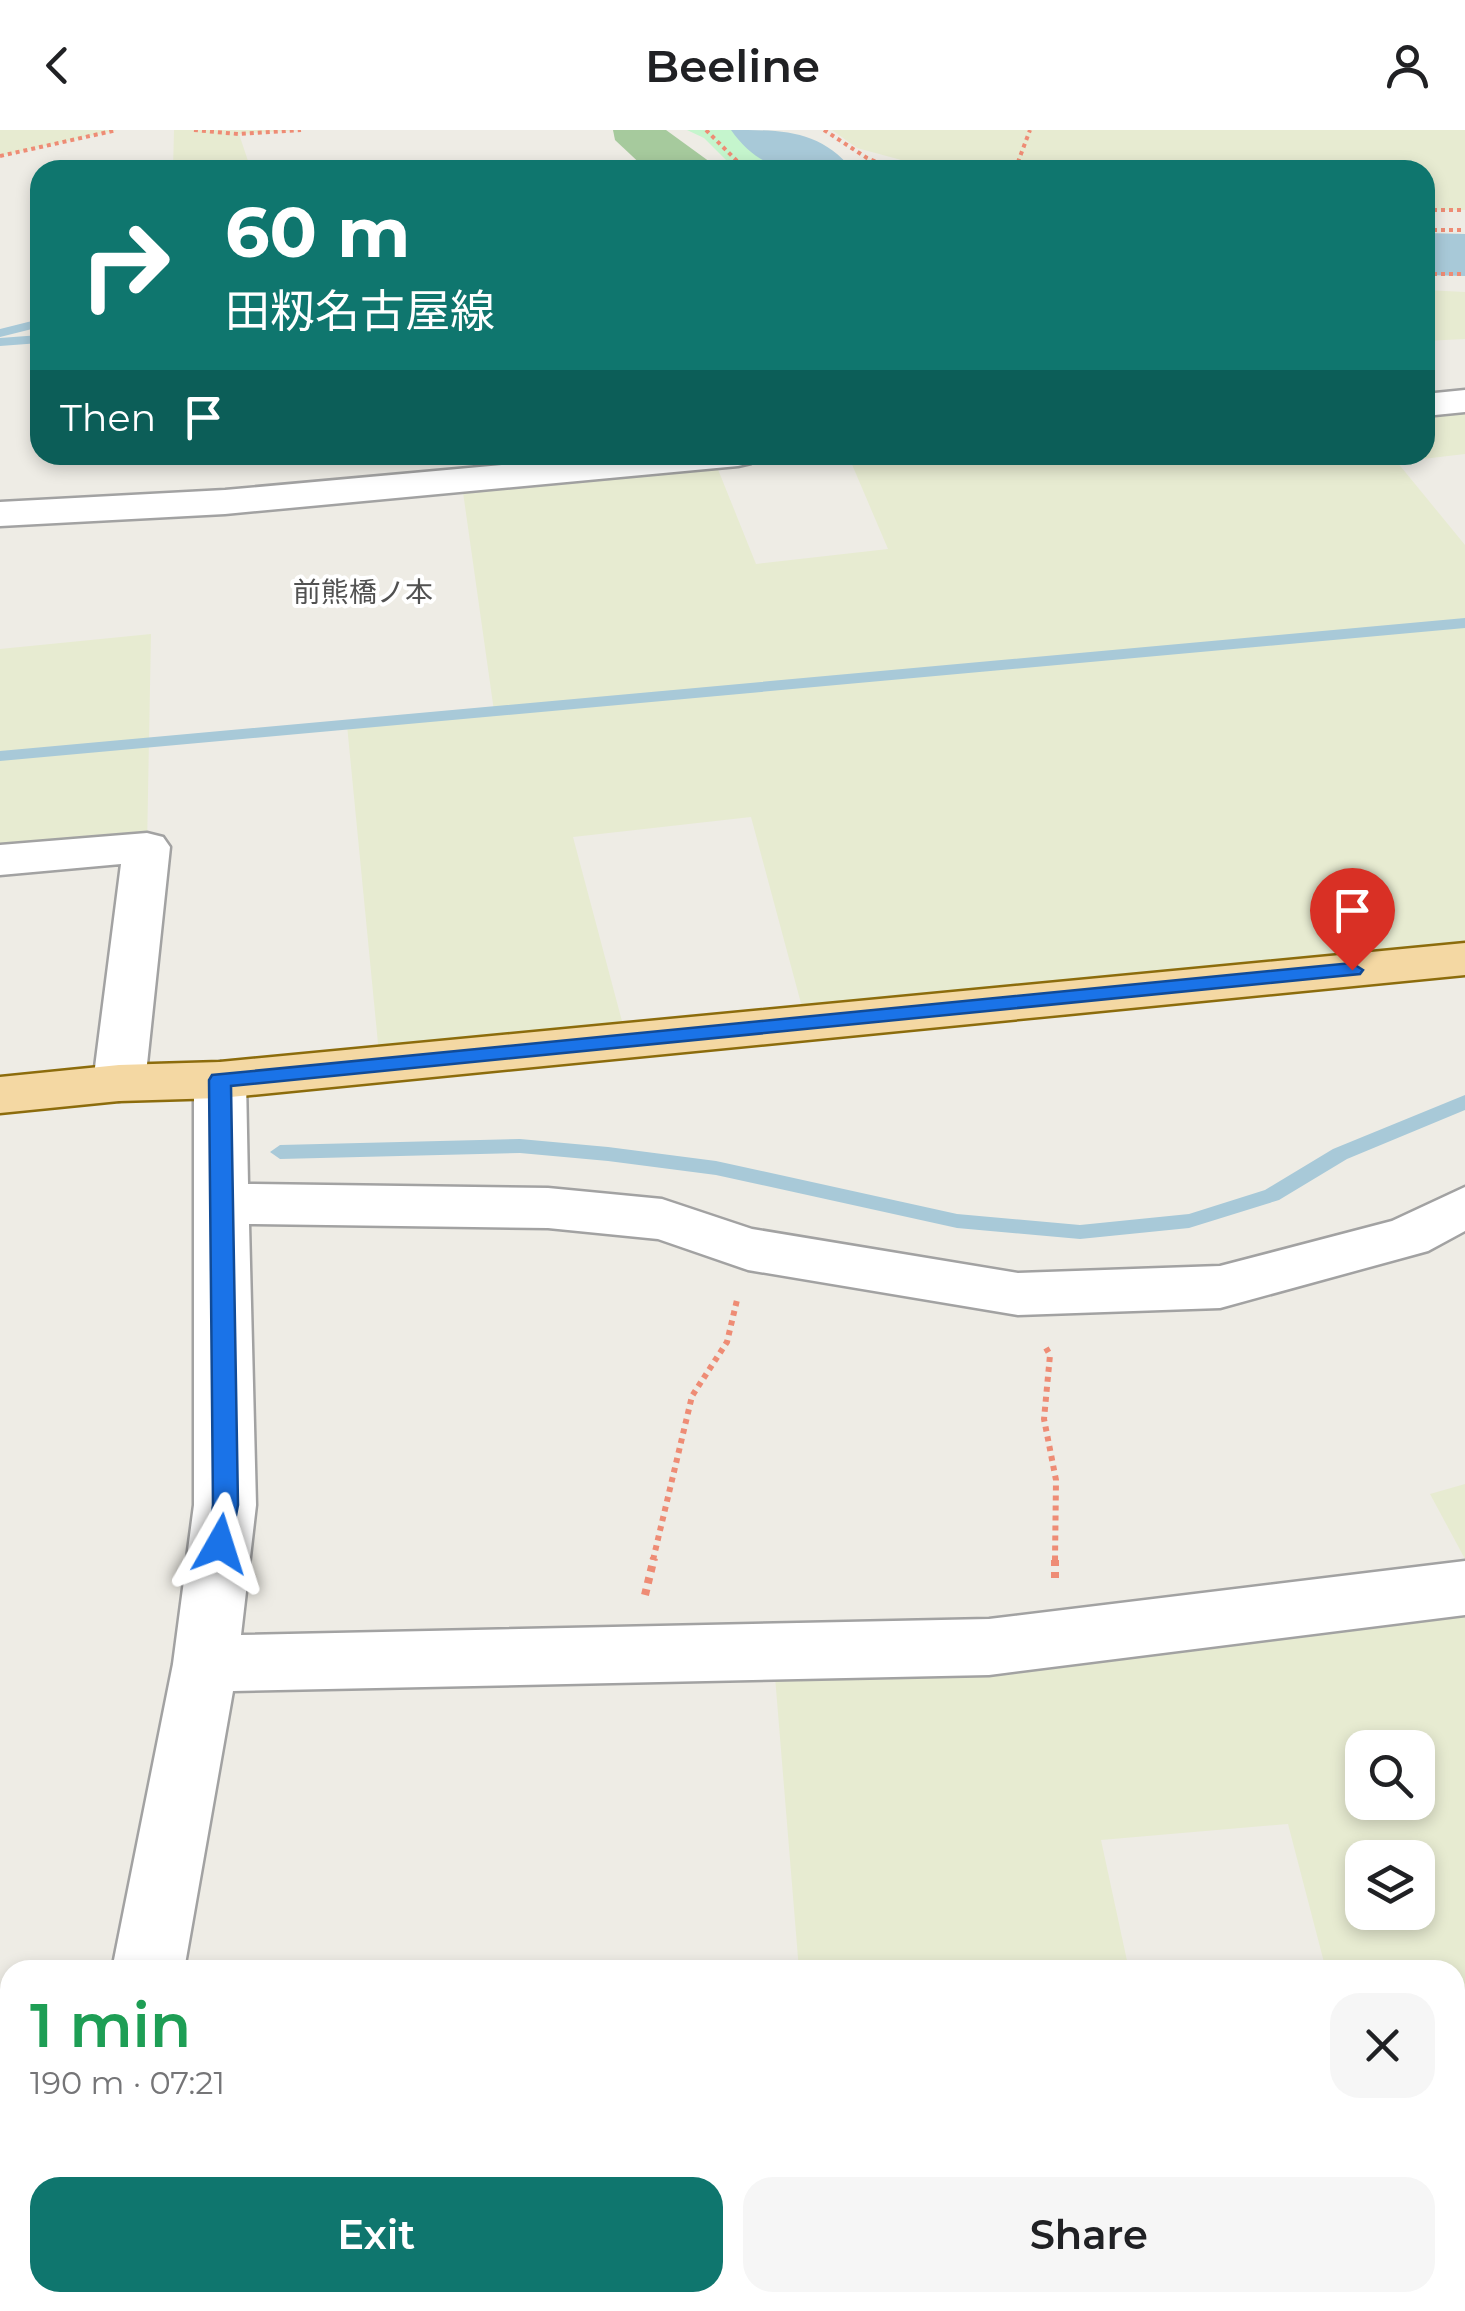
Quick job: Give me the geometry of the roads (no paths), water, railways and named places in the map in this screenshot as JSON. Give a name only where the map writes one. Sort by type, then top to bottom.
[{"type":"main road","points":[[0,1095],[119,1083],[220,1080],[1465,959]]},
{"type":"street","points":[[1435,404],[1465,402]]},
{"type":"street","points":[[0,514],[226,502],[629,465]]},
{"type":"street","points":[[0,860],[147,847],[119,1083]]},
{"type":"street","points":[[150,1960],[206,1664],[225,1505],[220,1080]]},
{"type":"street","points":[[222,1204],[548,1208],[662,1219],[748,1249],[1018,1294],[1220,1287],[1408,1238],[1465,1207]]},
{"type":"street","points":[[206,1664],[990,1647],[1465,1588]]},
{"type":"waterway","points":[[764,130],[805,160]]},
{"type":"waterway","points":[[1435,254],[1465,255]]},
{"type":"waterway","points":[[0,333],[30,326]]},
{"type":"waterway","points":[[0,342],[30,340]]},
{"type":"waterway","points":[[0,756],[1465,623]]},
{"type":"waterway","points":[[280,1152],[520,1146],[608,1154],[716,1168],[957,1221],[1080,1232],[1189,1221],[1272,1195],[1340,1154],[1465,1102]]},
{"type":"district","name":"前熊橋ノ本","points":[[363,592]]}]
